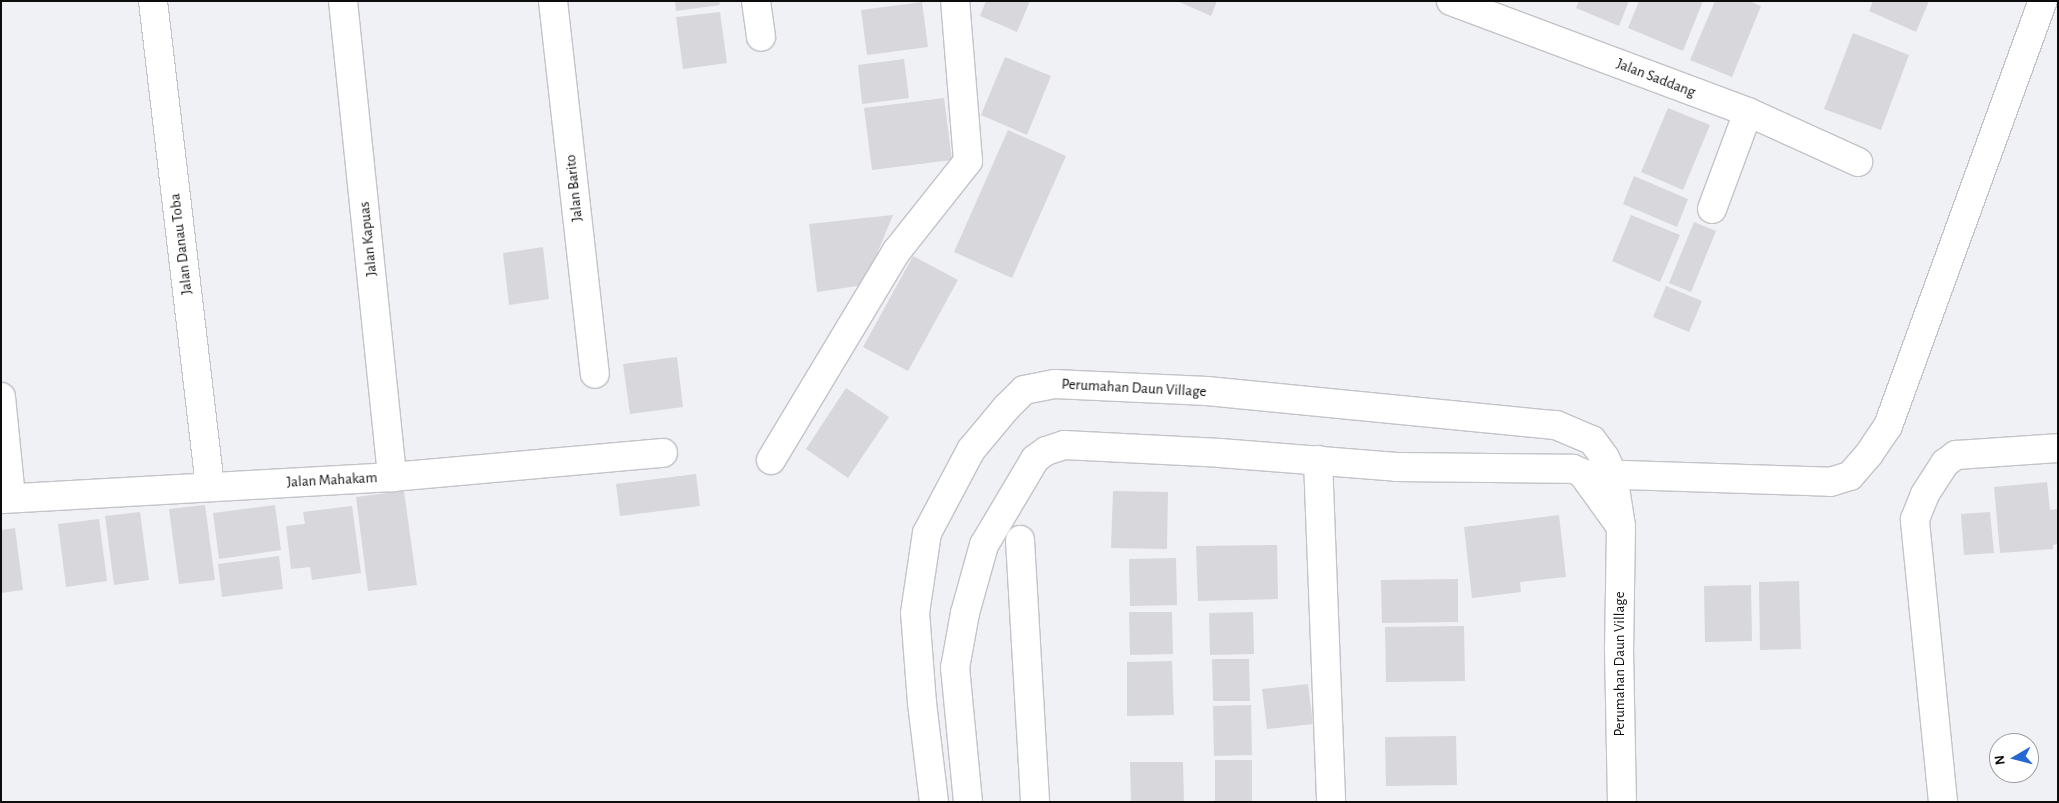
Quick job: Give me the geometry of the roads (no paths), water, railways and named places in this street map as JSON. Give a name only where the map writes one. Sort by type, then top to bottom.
[{"type":"street","name":"Jalan Danau Toba","points":[[153,1],[210,486]]},
{"type":"street","name":"Jalan Kapuas","points":[[343,1],[392,477]]},
{"type":"street","name":"Jalan Barito","points":[[553,1],[595,374]]},
{"type":"street","points":[[756,1],[761,37]]},
{"type":"street","points":[[771,460],[896,252],[968,161],[955,1]]},
{"type":"street","name":"Jalan Saddang","points":[[1450,1],[1748,112],[1858,162]]},
{"type":"street","points":[[968,802],[955,668],[965,613],[984,545],[1035,459],[1046,451],[1064,445],[1318,460],[1396,467],[1573,469],[1582,473],[1613,475],[1830,482],[1850,476],[1869,454],[1888,426],[2043,1]]},
{"type":"street","points":[[1712,209],[1748,112]]},
{"type":"street","name":"Perumahan Daun Village","points":[[934,802],[922,703],[915,613],[927,533],[971,450],[1006,408],[1024,390],[1054,384],[1207,391],[1556,424],[1592,440],[1606,458],[1613,475],[1621,526],[1619,648],[1622,802]]},
{"type":"street","points":[[1,397],[6,498]]},
{"type":"street","points":[[1943,802],[1916,519],[1925,494],[1945,463],[1956,455],[2058,448]]},
{"type":"street","name":"Jalan Mahakam","points":[[6,498],[392,477],[663,453]]},
{"type":"street","points":[[1318,460],[1331,802]]},
{"type":"street","points":[[1582,473],[1621,526]]},
{"type":"street","points":[[1020,540],[1035,802]]}]
